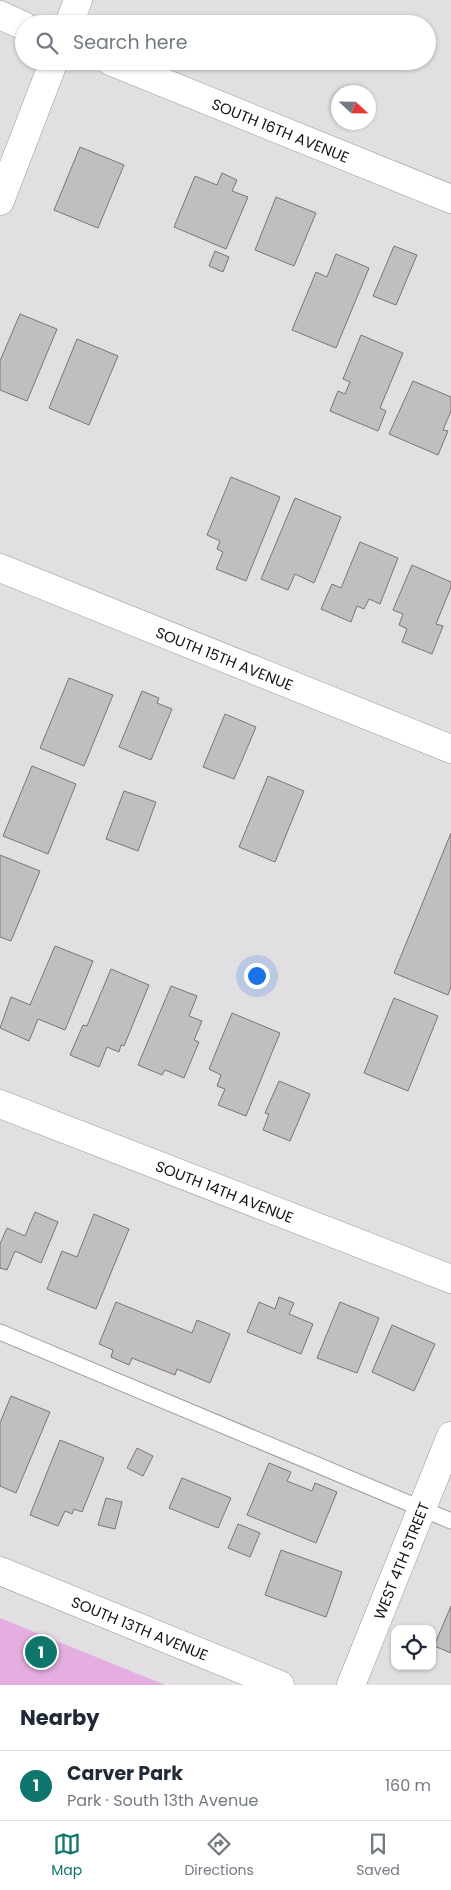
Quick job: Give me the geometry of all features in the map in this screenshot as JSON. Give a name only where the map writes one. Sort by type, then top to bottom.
[{"type":"street","points":[[72,15],[78,0]]},
{"type":"street","points":[[0,15],[15,22]]},
{"type":"street","points":[[0,201],[51,70]]},
{"type":"street","name":"SOUTH 16TH AVENUE","points":[[132,70],[451,199]]},
{"type":"street","name":"SOUTH 15TH AVENUE","points":[[0,568],[451,749]]},
{"type":"street","name":"SOUTH 14TH AVENUE","points":[[0,1104],[451,1279]]},
{"type":"street","name":"WEST 4TH STREET","points":[[351,1685],[451,1436]]},
{"type":"street","name":"SOUTH 13TH AVENUE","points":[[0,1571],[280,1685]]},
{"type":"lane","points":[[0,1332],[451,1520]]},
{"type":"shaded area","points":[[0,1618],[165,1685],[0,1685]]},
{"type":"building","points":[[80,147],[124,165],[98,228],[54,210]]},
{"type":"building","points":[[222,173],[237,180],[232,191],[248,197],[226,249],[174,227],[195,176],[217,185]]},
{"type":"building","points":[[276,197],[316,213],[294,266],[255,250]]},
{"type":"building","points":[[394,246],[417,255],[396,305],[373,296]]},
{"type":"building","points":[[215,251],[229,257],[223,272],[209,266]]},
{"type":"building","points":[[336,254],[369,268],[336,348],[292,330],[316,272],[327,277]]},
{"type":"building","points":[[20,314],[57,329],[27,401],[0,390],[0,361]]},
{"type":"building","points":[[361,335],[403,353],[380,408],[386,411],[378,431],[330,411],[338,391],[345,394],[350,382],[343,379]]},
{"type":"building","points":[[77,339],[118,356],[89,425],[49,408]]},
{"type":"building","points":[[413,381],[451,397],[451,411],[443,430],[448,431],[438,455],[389,434]]},
{"type":"building","points":[[231,477],[280,497],[246,581],[216,569],[223,552],[217,549],[220,541],[207,535]]},
{"type":"building","points":[[295,498],[341,517],[314,583],[295,574],[288,590],[261,579]]},
{"type":"building","points":[[360,542],[398,558],[380,604],[369,599],[364,609],[357,606],[351,622],[321,609],[332,584],[341,588]]},
{"type":"building","points":[[412,565],[451,582],[451,587],[436,624],[443,626],[432,654],[402,642],[407,629],[399,625],[403,614],[393,610]]},
{"type":"building","points":[[69,678],[113,695],[84,766],[40,748]]},
{"type":"building","points":[[142,691],[159,698],[157,703],[172,709],[151,760],[119,747]]},
{"type":"building","points":[[225,714],[256,727],[234,779],[203,767]]},
{"type":"building","points":[[32,766],[76,784],[48,854],[3,836]]},
{"type":"building","points":[[268,776],[304,791],[275,862],[239,847]]},
{"type":"building","points":[[124,791],[156,802],[138,851],[106,839]]},
{"type":"building","points":[[451,833],[451,986],[448,995],[394,973]]},
{"type":"building","points":[[0,855],[40,871],[11,941],[0,937]]},
{"type":"building","points":[[55,946],[93,961],[65,1030],[38,1019],[29,1041],[0,1028],[11,997],[30,1005]]},
{"type":"building","points":[[111,969],[149,985],[124,1046],[121,1045],[119,1052],[107,1047],[99,1067],[70,1055],[83,1025],[87,1026]]},
{"type":"building","points":[[171,986],[197,996],[189,1016],[202,1021],[194,1040],[199,1042],[184,1078],[165,1070],[162,1075],[138,1065]]},
{"type":"building","points":[[394,998],[438,1016],[408,1091],[364,1073]]},
{"type":"building","points":[[232,1013],[280,1033],[246,1116],[218,1105],[225,1089],[217,1086],[221,1075],[209,1069]]},
{"type":"building","points":[[279,1081],[310,1094],[290,1141],[263,1130],[269,1114],[265,1113]]},
{"type":"building","points":[[35,1212],[58,1222],[41,1263],[15,1251],[7,1270],[0,1268],[0,1244],[7,1228],[25,1236]]},
{"type":"building","points":[[94,1214],[129,1229],[96,1309],[47,1289],[62,1251],[77,1257]]},
{"type":"building","points":[[279,1297],[294,1303],[289,1314],[313,1324],[301,1354],[247,1332],[259,1302],[275,1309]]},
{"type":"building","points":[[116,1302],[192,1333],[197,1320],[230,1334],[210,1383],[177,1369],[175,1375],[132,1358],[129,1365],[111,1357],[113,1350],[99,1344]]},
{"type":"building","points":[[340,1302],[379,1318],[357,1373],[317,1358]]},
{"type":"building","points":[[392,1325],[435,1344],[414,1391],[372,1372]]},
{"type":"building","points":[[11,1396],[50,1412],[16,1493],[0,1486],[0,1423]]},
{"type":"building","points":[[60,1440],[104,1458],[82,1512],[74,1509],[72,1514],[65,1511],[58,1526],[30,1515]]},
{"type":"building","points":[[137,1448],[153,1456],[143,1476],[127,1468]]},
{"type":"building","points":[[269,1463],[291,1472],[287,1481],[312,1491],[315,1483],[337,1492],[316,1543],[247,1515]]},
{"type":"building","points":[[182,1478],[231,1498],[218,1528],[169,1508]]},
{"type":"building","points":[[106,1498],[122,1502],[115,1529],[98,1525]]},
{"type":"building","points":[[238,1524],[260,1533],[250,1557],[228,1548]]},
{"type":"building","points":[[281,1550],[342,1572],[326,1617],[265,1595]]},
{"type":"building","points":[[451,1606],[451,1653],[436,1647],[436,1641]]},
{"type":"place","name":"Carver Park","points":[[41,1652]]}]
